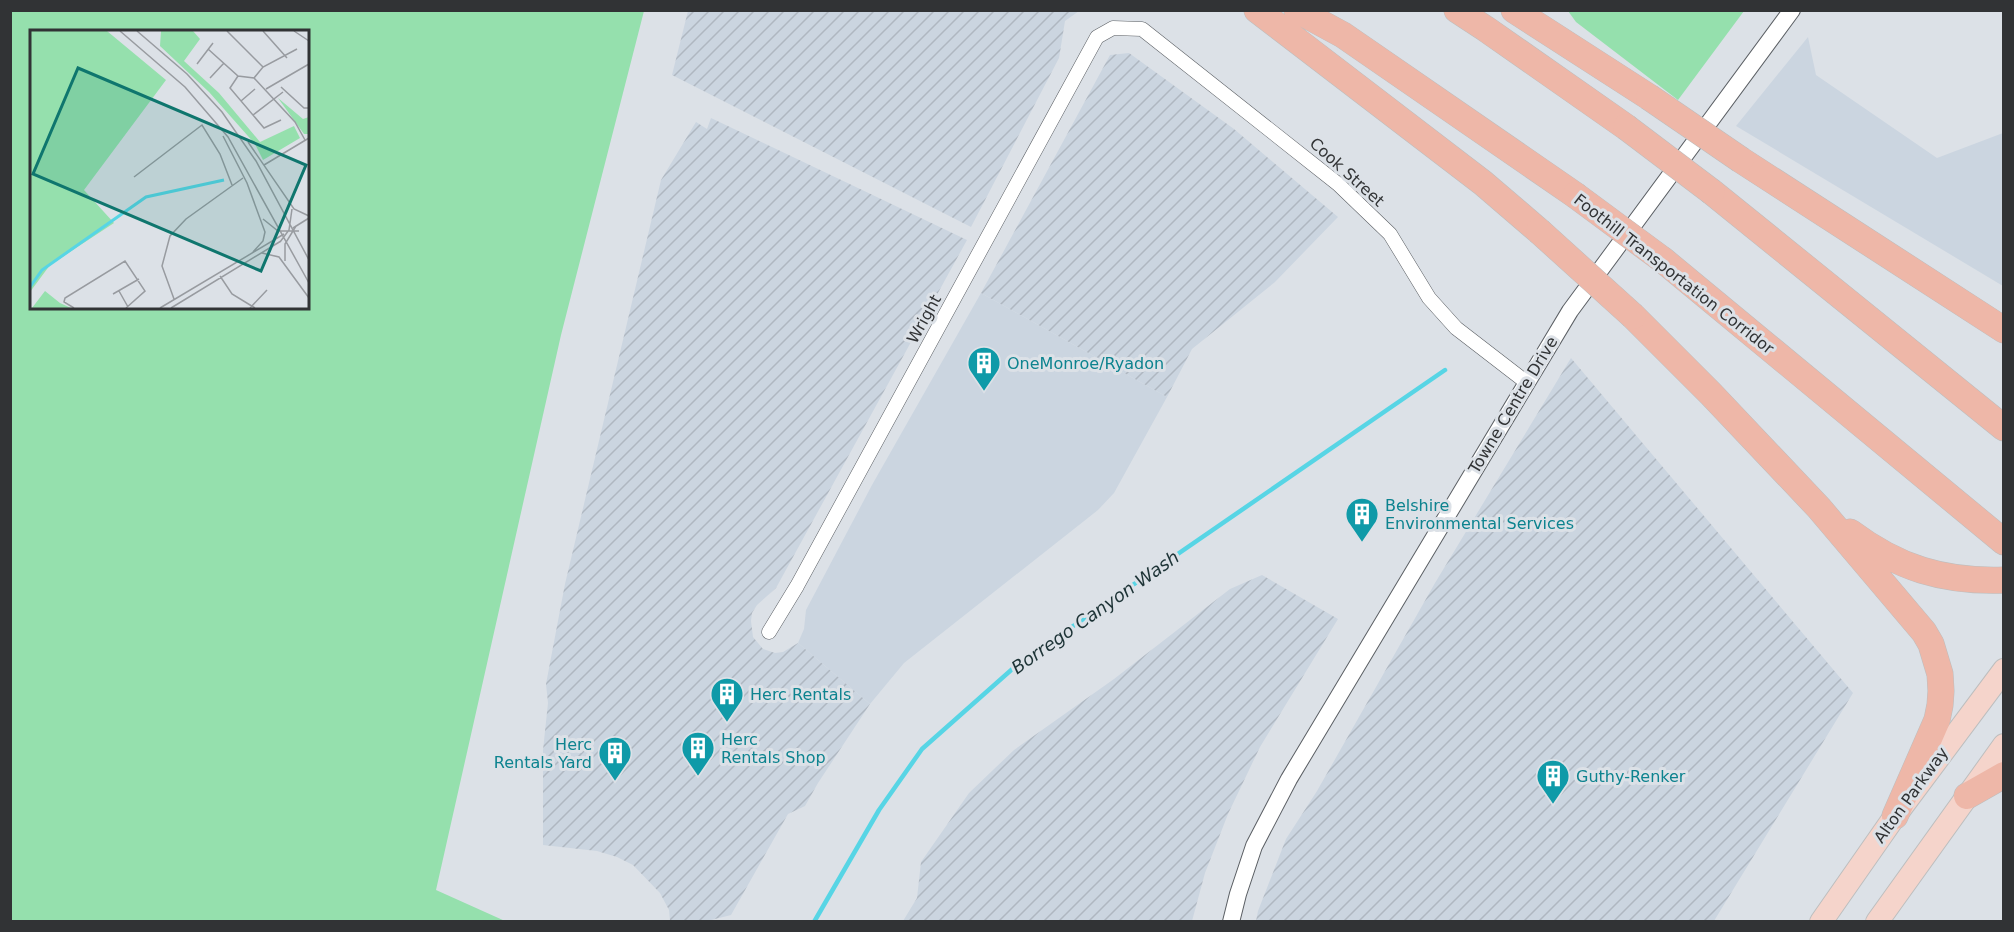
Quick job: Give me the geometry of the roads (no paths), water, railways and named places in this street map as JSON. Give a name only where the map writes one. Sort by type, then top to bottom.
[{"type":"highway","points":[[1257,10],[1483,183],[1634,316],[1819,508],[1924,632],[1931,644],[1940,674],[1941,691],[1937,720],[1895,816]]},
{"type":"highway","name":"Foothill Transportation Corridor","points":[[1297,10],[1343,35],[1575,195],[1663,260],[2004,542]]},
{"type":"highway","points":[[1457,10],[1626,127],[1712,192],[2004,428]]},
{"type":"highway","points":[[1514,10],[2004,330]]},
{"type":"highway","points":[[1819,508],[1868,545],[1913,569],[1975,581],[2004,580]]},
{"type":"highway","points":[[1967,796],[2004,775]]},
{"type":"main road","name":"Alton Parkway","points":[[1821,921],[1895,816],[2004,670]]},
{"type":"main road","points":[[1877,921],[2004,745]]},
{"type":"street","name":"Towne Centre Drive","points":[[1231,921],[1254,846],[1288,779],[1526,382],[1570,311],[1792,10]]},
{"type":"street","name":"Cook Street","points":[[1113,28],[1142,29],[1338,184],[1390,234],[1429,298],[1456,328],[1526,382]]},
{"type":"street","name":"Wright","points":[[769,632],[797,586],[1097,37],[1113,28]]},
{"type":"waterway","name":"Borrego Canyon Wash","points":[[814,922],[879,810],[922,749],[1018,664],[1445,370]]},
{"type":"place","name":"OneMonroe/Ryadon","points":[[984,392]]},
{"type":"place","name":"Belshire Environmental Services","points":[[1362,543]]},
{"type":"place","name":"Herc Rentals","points":[[727,723]]},
{"type":"place","name":"Herc Rentals Shop","points":[[698,777]]},
{"type":"place","name":"Herc Rentals Yard","points":[[615,782]]},
{"type":"place","name":"Guthy-Renker","points":[[1553,805]]}]
